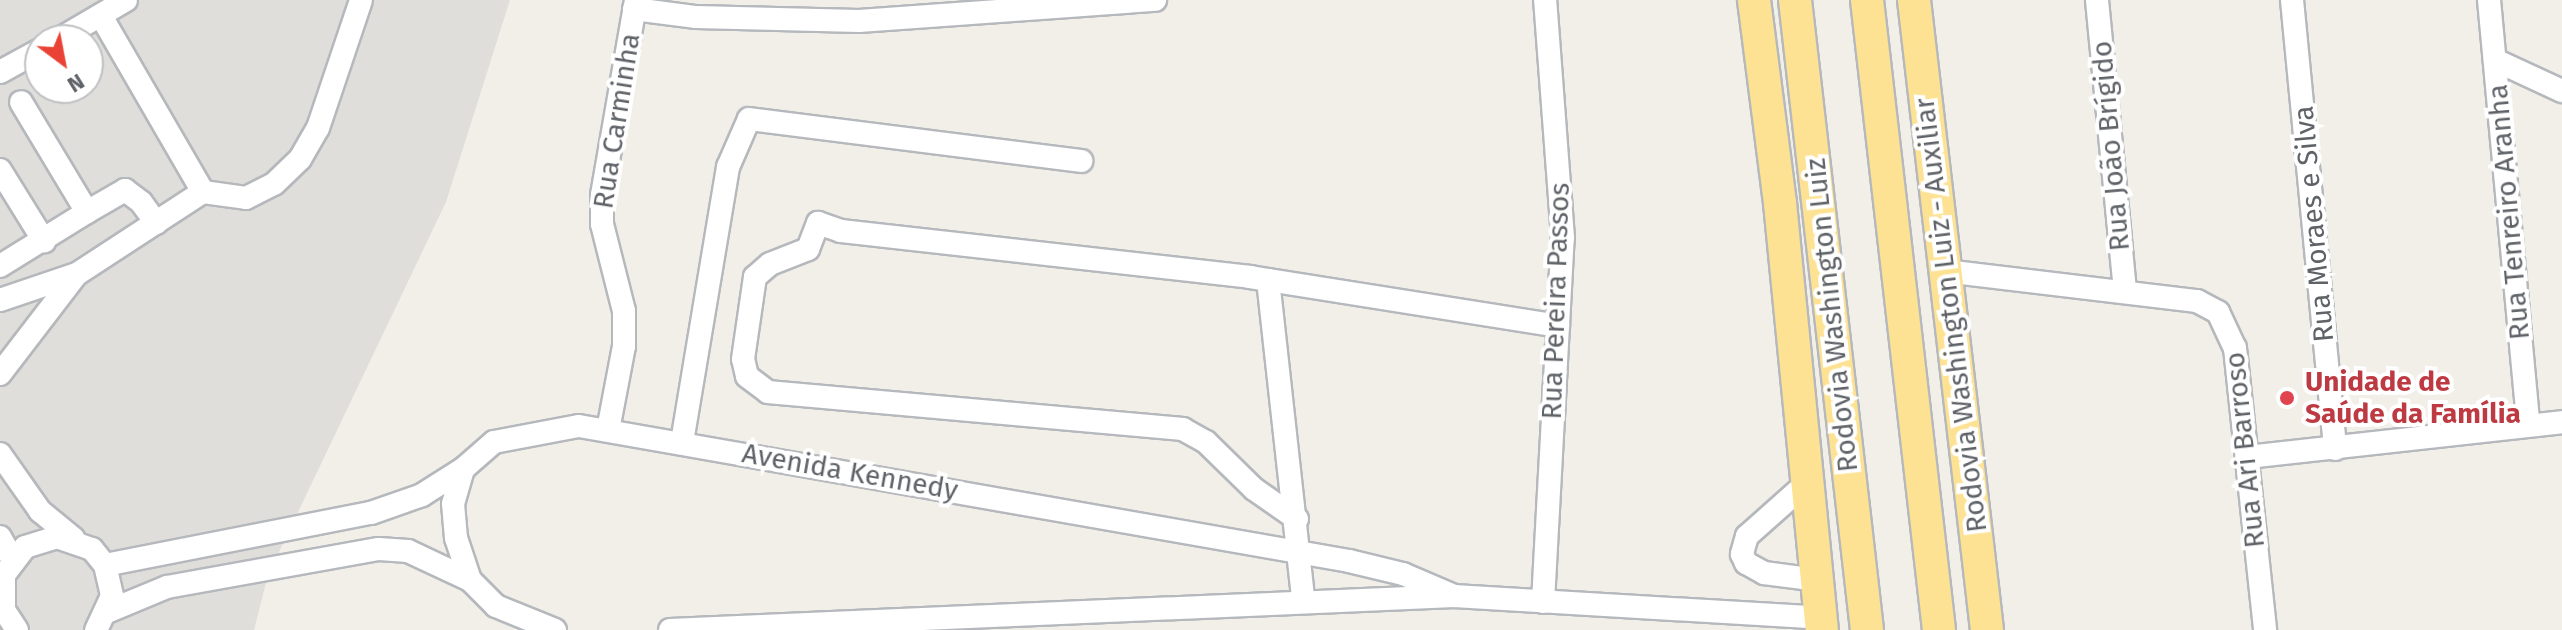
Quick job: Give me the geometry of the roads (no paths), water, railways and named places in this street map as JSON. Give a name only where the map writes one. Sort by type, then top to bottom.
[{"type":"highway","points":[[1754,0],[1780,203],[1822,624]]},
{"type":"highway","points":[[1780,203],[1788,0]]},
{"type":"highway","name":"Rodovia Washington Luiz","points":[[1795,0],[1867,630]]},
{"type":"highway","points":[[1867,0],[1939,630]]},
{"type":"highway","name":"Rodovia Washington Luiz - Auxiliar","points":[[1914,0],[1987,630]]},
{"type":"street","points":[[87,24],[126,0]]},
{"type":"street","points":[[0,300],[77,274],[203,192],[246,198],[274,184],[300,159],[318,128],[361,0]]},
{"type":"street","points":[[635,5],[859,21],[1032,6],[1155,0]]},
{"type":"street","name":"Rua Pereira Passos","points":[[1543,602],[1562,188],[1545,0]]},
{"type":"street","name":"Rua João Brígido","points":[[2097,0],[2125,292]]},
{"type":"street","name":"Rua Moraes e Silva","points":[[2292,0],[2335,449]]},
{"type":"street","name":"Rua Tenreiro Aranha","points":[[2489,0],[2528,424]]},
{"type":"street","name":"Rua Carminha","points":[[608,430],[624,346],[624,311],[602,224],[602,195],[635,5]]},
{"type":"street","points":[[101,16],[203,192]]},
{"type":"street","points":[[0,72],[24,59]]},
{"type":"street","points":[[2495,60],[2562,91]]},
{"type":"street","points":[[21,102],[87,212]]},
{"type":"street","points":[[682,442],[728,167],[749,119],[1081,161]]},
{"type":"street","points":[[0,170],[44,241]]},
{"type":"street","points":[[1,264],[125,190],[156,223]]},
{"type":"street","points":[[1297,519],[1206,442],[1183,429],[768,392],[747,376],[743,359],[755,277],[770,264],[808,249],[818,223],[841,231],[1268,280],[1558,326]]},
{"type":"street","name":"Rua Ari Barroso","points":[[1945,271],[2197,301],[2226,322],[2235,348],[2265,630]]},
{"type":"street","points":[[0,374],[77,274]]},
{"type":"street","points":[[1268,280],[1301,552],[1303,599]]},
{"type":"street","points":[[2247,457],[2562,422]]},
{"type":"street","name":"Avenida Kennedy","points":[[105,565],[371,513],[422,495],[463,469],[494,442],[522,432],[579,426],[1379,567],[1454,596]]},
{"type":"street","points":[[0,454],[40,511],[74,539],[92,549],[105,565],[111,580],[103,621]]},
{"type":"street","points":[[463,469],[453,504],[456,538],[470,580]]},
{"type":"street","points":[[1809,481],[1747,536],[1742,554],[1746,563],[1764,573],[1817,580]]},
{"type":"street","points":[[0,537],[12,559]]},
{"type":"street","points":[[17,630],[4,610],[1,592],[12,559],[40,539],[74,539]]},
{"type":"street","points":[[103,621],[167,587],[379,549],[408,551],[470,580],[496,606],[555,630]]},
{"type":"street","name":"Avenida Kennedy","points":[[670,630],[1303,599],[1454,596],[1822,624]]},
{"type":"place","name":"Unidade de Saúde da Família","points":[[2287,398]]}]
